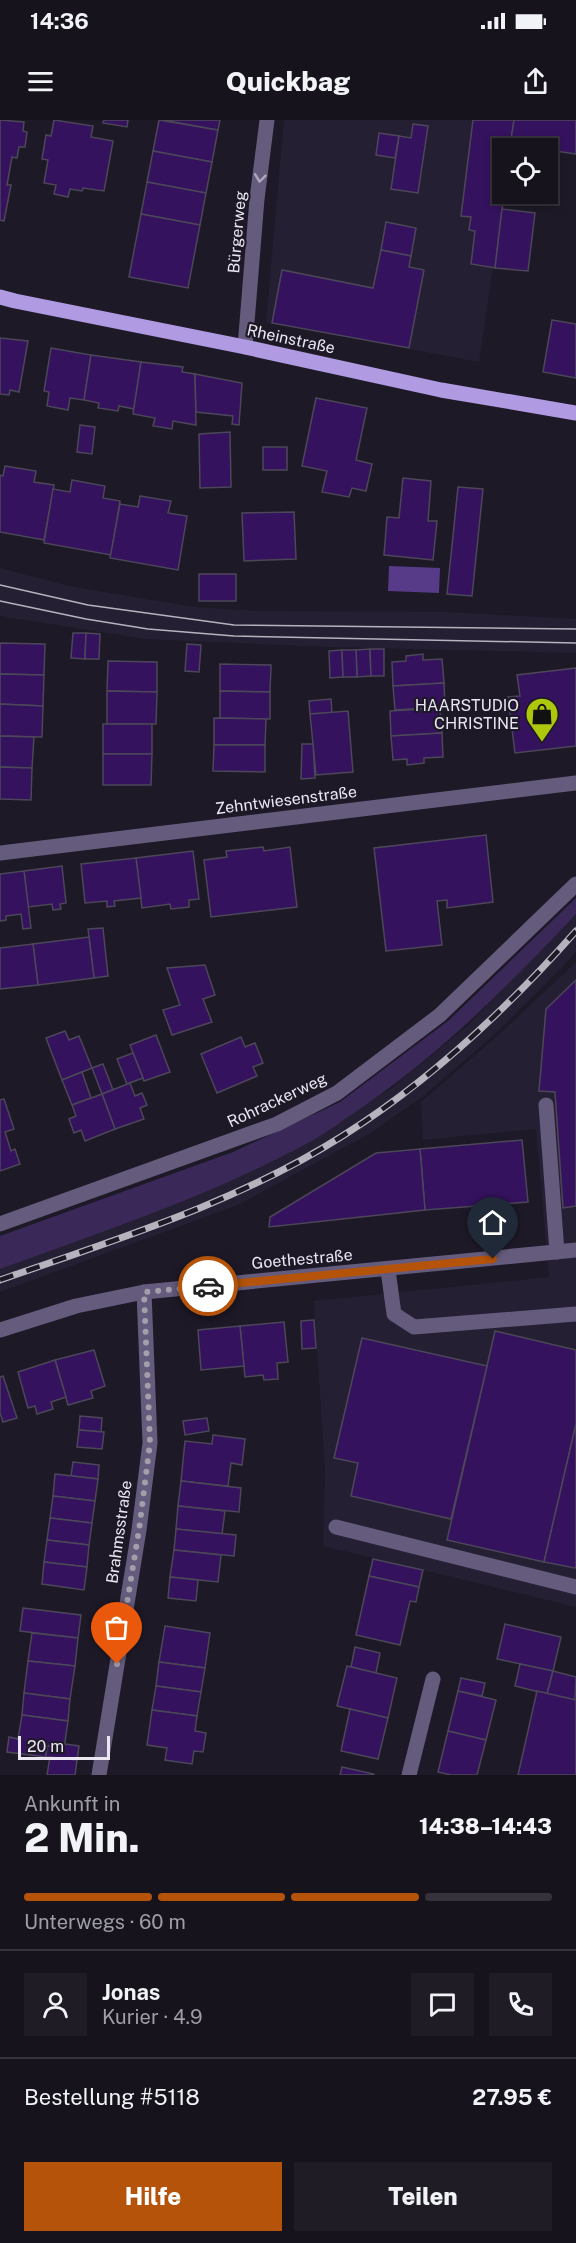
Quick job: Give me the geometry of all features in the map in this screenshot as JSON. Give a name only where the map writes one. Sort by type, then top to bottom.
[{"type":"main road","name":"Rheinstraße","points":[[0,297],[441,390],[576,413]]},
{"type":"street","name":"Bürgerweg","points":[[245,347],[257,199],[267,120]]},
{"type":"street","name":"Zehntwiesenstraße","points":[[0,854],[576,783]]},
{"type":"street","name":"Rohrackerweg","points":[[0,1224],[277,1124],[337,1093],[440,1015],[576,884]]},
{"type":"street","points":[[546,1105],[557,1252]]},
{"type":"street","name":"Goethestraße","points":[[0,1330],[76,1306],[144,1292],[576,1250]]},
{"type":"street","points":[[388,1270],[394,1314],[414,1327],[576,1314]]},
{"type":"street","name":"Brahmsstraße","points":[[99,1775],[139,1530],[150,1443],[144,1292]]},
{"type":"street","points":[[336,1527],[576,1587]]},
{"type":"street","points":[[409,1775],[433,1679]]},
{"type":"shaded area","points":[[284,120],[514,120],[511,138],[492,138],[492,204],[503,204],[479,362],[266,322]]},
{"type":"shaded area","points":[[389,566],[440,568],[439,593],[388,591]]},
{"type":"shaded area","points":[[0,568],[69,586],[194,607],[257,611],[445,612],[576,619],[576,653],[328,647],[144,639],[0,616]]},
{"type":"shaded area","points":[[576,898],[576,914],[472,1019],[388,1089],[326,1133],[277,1159],[200,1194],[0,1269],[0,1236],[233,1152],[340,1102],[448,1021]]},
{"type":"shaded area","points":[[576,914],[576,951],[561,969],[496,1033],[426,1094],[369,1134],[238,1205],[0,1292],[0,1269],[155,1211],[246,1173],[316,1138],[393,1087],[467,1026]]},
{"type":"shaded area","points":[[576,962],[576,1607],[323,1546],[325,1472],[314,1301],[549,1277],[536,1129],[423,1140],[421,1102],[495,1038]]},
{"type":"building","points":[[0,120],[24,122],[23,131],[27,132],[25,147],[19,147],[17,158],[12,157],[7,185],[11,185],[4,221],[0,220]]},
{"type":"building","points":[[54,120],[93,126],[91,137],[113,141],[104,191],[70,189],[68,197],[54,194],[56,185],[44,183],[48,160],[42,159],[46,135],[51,136]]},
{"type":"building","points":[[104,120],[128,120],[127,127],[103,123]]},
{"type":"building","points":[[159,120],[218,130],[212,162],[153,151]]},
{"type":"building","points":[[163,120],[220,120],[218,130]]},
{"type":"building","points":[[473,120],[514,120],[511,138],[492,138],[492,204],[503,204],[495,268],[471,264],[475,231],[469,230],[471,217],[461,216]]},
{"type":"building","points":[[514,120],[576,120],[576,154],[558,151],[558,138],[511,138]]},
{"type":"building","points":[[413,124],[428,126],[418,193],[391,189],[399,136],[411,138]]},
{"type":"building","points":[[379,133],[399,136],[395,158],[376,155]]},
{"type":"building","points":[[153,151],[212,162],[206,193],[147,182]]},
{"type":"building","points":[[147,182],[206,193],[200,225],[141,214]]},
{"type":"building","points":[[502,209],[535,213],[528,271],[495,268]]},
{"type":"building","points":[[141,214],[200,225],[188,288],[129,277]]},
{"type":"building","points":[[386,222],[416,228],[411,256],[381,250]]},
{"type":"building","points":[[381,250],[411,256],[409,267],[424,270],[409,348],[272,323],[282,270],[373,288]]},
{"type":"building","points":[[552,320],[576,324],[576,378],[543,372]]},
{"type":"building","points":[[0,338],[28,341],[19,392],[10,390],[9,395],[0,394]]},
{"type":"building","points":[[51,348],[91,355],[84,400],[70,398],[68,410],[47,406],[49,392],[44,391]]},
{"type":"building","points":[[91,355],[141,362],[134,409],[119,406],[118,411],[98,408],[99,403],[84,400]]},
{"type":"building","points":[[141,362],[183,367],[182,372],[195,374],[196,425],[173,421],[172,429],[153,426],[155,418],[133,414]]},
{"type":"building","points":[[195,374],[242,383],[239,425],[232,424],[233,416],[196,412]]},
{"type":"building","points":[[316,398],[367,408],[356,460],[372,464],[366,491],[352,488],[349,497],[322,492],[327,471],[302,466]]},
{"type":"building","points":[[80,425],[95,427],[92,454],[77,452]]},
{"type":"building","points":[[230,432],[231,487],[200,488],[199,434]]},
{"type":"building","points":[[263,447],[287,447],[287,470],[263,470]]},
{"type":"building","points":[[5,466],[36,471],[34,482],[54,485],[44,540],[0,532],[0,475],[3,476]]},
{"type":"building","points":[[403,478],[431,481],[428,521],[437,521],[433,560],[384,555],[387,517],[399,518]]},
{"type":"building","points":[[72,480],[105,486],[103,498],[120,501],[111,555],[44,543],[53,489],[70,492]]},
{"type":"building","points":[[458,487],[483,489],[472,596],[447,594]]},
{"type":"building","points":[[140,496],[171,501],[168,513],[187,516],[178,570],[110,558],[120,504],[138,507]]},
{"type":"building","points":[[294,512],[296,559],[244,561],[242,513]]},
{"type":"building","points":[[199,574],[236,574],[236,601],[199,601]]},
{"type":"building","points":[[73,633],[86,633],[85,659],[71,658]]},
{"type":"building","points":[[86,633],[100,634],[99,659],[85,659]]},
{"type":"building","points":[[0,643],[45,644],[44,675],[0,674]]},
{"type":"building","points":[[187,644],[201,645],[199,672],[185,671]]},
{"type":"building","points":[[370,649],[371,676],[357,677],[356,650]]},
{"type":"building","points":[[370,649],[384,649],[384,676],[371,676]]},
{"type":"building","points":[[342,650],[343,677],[330,678],[329,651]]},
{"type":"building","points":[[342,650],[356,650],[357,677],[343,677]]},
{"type":"building","points":[[423,654],[423,660],[442,659],[444,683],[393,686],[392,662],[406,661],[406,656]]},
{"type":"building","points":[[108,661],[157,662],[157,692],[107,691]]},
{"type":"building","points":[[220,664],[271,665],[270,692],[220,691]]},
{"type":"building","points":[[576,668],[576,746],[515,753],[508,697],[520,696],[517,675]]},
{"type":"building","points":[[0,674],[44,675],[43,706],[0,704]]},
{"type":"building","points":[[444,683],[445,707],[395,710],[393,686]]},
{"type":"building","points":[[107,691],[157,692],[156,724],[107,724]]},
{"type":"building","points":[[220,691],[270,692],[270,719],[220,718]]},
{"type":"building","points":[[331,699],[332,713],[310,714],[309,701]]},
{"type":"building","points":[[0,704],[43,706],[42,737],[0,736]]},
{"type":"building","points":[[440,708],[442,733],[391,736],[390,711]]},
{"type":"building","points":[[348,711],[353,772],[316,775],[310,714]]},
{"type":"building","points":[[214,718],[266,719],[265,745],[214,745]]},
{"type":"building","points":[[103,724],[152,724],[152,754],[103,754]]},
{"type":"building","points":[[442,733],[443,757],[424,758],[424,763],[407,765],[407,759],[393,760],[391,736]]},
{"type":"building","points":[[0,736],[34,737],[32,768],[0,767]]},
{"type":"building","points":[[302,744],[313,744],[315,778],[301,779]]},
{"type":"building","points":[[214,745],[265,745],[265,772],[213,771]]},
{"type":"building","points":[[103,754],[152,754],[151,785],[103,785]]},
{"type":"building","points":[[0,767],[32,768],[31,800],[0,799]]},
{"type":"building","points":[[486,835],[493,902],[447,908],[447,900],[437,901],[442,945],[386,951],[374,848]]},
{"type":"building","points":[[263,847],[264,851],[290,847],[297,907],[211,917],[204,860],[227,857],[226,851]]},
{"type":"building","points":[[193,851],[199,899],[189,900],[189,907],[171,909],[170,904],[142,908],[136,858]]},
{"type":"building","points":[[136,858],[141,898],[114,901],[115,906],[107,907],[107,901],[85,903],[81,864]]},
{"type":"building","points":[[62,866],[66,903],[60,904],[61,909],[53,910],[52,904],[28,907],[24,871]]},
{"type":"building","points":[[24,871],[31,928],[23,929],[21,914],[6,916],[6,920],[0,921],[0,874]]},
{"type":"building","points":[[103,928],[108,976],[94,978],[88,929]]},
{"type":"building","points":[[89,937],[94,978],[38,985],[33,944]]},
{"type":"building","points":[[33,944],[38,985],[0,989],[0,948]]},
{"type":"building","points":[[205,965],[215,995],[203,999],[212,1022],[172,1035],[163,1010],[180,1005],[167,968]]},
{"type":"building","points":[[576,980],[576,1206],[563,1208],[555,1092],[539,1091],[546,1009]]},
{"type":"building","points":[[65,1031],[69,1040],[79,1036],[92,1068],[62,1080],[46,1038]]},
{"type":"building","points":[[156,1035],[170,1072],[144,1081],[130,1045]]},
{"type":"building","points":[[241,1037],[245,1047],[255,1043],[263,1063],[253,1067],[257,1076],[217,1093],[201,1054]]},
{"type":"building","points":[[133,1053],[143,1078],[127,1084],[117,1059]]},
{"type":"building","points":[[103,1064],[113,1090],[102,1094],[92,1068]]},
{"type":"building","points":[[82,1072],[91,1098],[72,1105],[62,1080]]},
{"type":"building","points":[[130,1083],[135,1096],[142,1093],[147,1105],[140,1108],[144,1119],[115,1129],[102,1094]]},
{"type":"building","points":[[102,1094],[115,1129],[85,1141],[81,1130],[74,1133],[69,1119],[76,1116],[72,1105]]},
{"type":"building","points":[[4,1099],[14,1129],[5,1132],[11,1151],[15,1149],[20,1164],[0,1171],[0,1100]]},
{"type":"building","points":[[522,1140],[528,1202],[425,1210],[420,1149]]},
{"type":"building","points":[[420,1149],[425,1210],[269,1227],[270,1217],[376,1153]]},
{"type":"building","points":[[314,1320],[316,1348],[302,1349],[301,1321]]},
{"type":"building","points":[[284,1322],[288,1362],[277,1363],[278,1379],[264,1380],[263,1375],[245,1377],[240,1326]]},
{"type":"building","points":[[240,1326],[244,1366],[201,1370],[198,1330]]},
{"type":"building","points":[[495,1331],[576,1350],[576,1424],[544,1562],[447,1540]]},
{"type":"building","points":[[362,1338],[487,1366],[451,1519],[351,1496],[358,1463],[334,1458]]},
{"type":"building","points":[[94,1350],[105,1386],[91,1391],[93,1398],[68,1405],[55,1360]]},
{"type":"building","points":[[55,1360],[66,1397],[51,1402],[53,1409],[37,1414],[35,1406],[28,1408],[18,1372]]},
{"type":"building","points":[[3,1376],[17,1418],[3,1422],[0,1413],[0,1377]]},
{"type":"building","points":[[80,1416],[102,1418],[101,1432],[79,1430]]},
{"type":"building","points":[[207,1418],[209,1431],[185,1435],[183,1421]]},
{"type":"building","points":[[576,1424],[576,1566],[575,1568],[544,1562]]},
{"type":"building","points":[[79,1430],[104,1432],[102,1449],[77,1447]]},
{"type":"building","points":[[213,1435],[245,1439],[242,1465],[231,1463],[228,1486],[181,1481],[185,1441],[212,1444]]},
{"type":"building","points":[[73,1462],[99,1465],[98,1479],[71,1476]]},
{"type":"building","points":[[55,1474],[98,1479],[95,1501],[53,1496]]},
{"type":"building","points":[[181,1481],[241,1488],[239,1512],[178,1506]]},
{"type":"building","points":[[53,1496],[95,1501],[92,1523],[50,1518]]},
{"type":"building","points":[[178,1506],[225,1511],[222,1534],[176,1529]]},
{"type":"building","points":[[50,1518],[92,1523],[89,1545],[47,1540]]},
{"type":"building","points":[[176,1529],[236,1535],[234,1556],[174,1550]]},
{"type":"building","points":[[47,1540],[89,1545],[87,1567],[44,1562]]},
{"type":"building","points":[[174,1550],[221,1555],[218,1582],[170,1577]]},
{"type":"building","points":[[373,1559],[423,1570],[419,1587],[369,1576]]},
{"type":"building","points":[[44,1562],[87,1567],[84,1590],[42,1584]]},
{"type":"building","points":[[369,1576],[419,1587],[416,1602],[410,1601],[400,1645],[356,1635]]},
{"type":"building","points":[[170,1577],[198,1580],[196,1601],[168,1598]]},
{"type":"building","points":[[23,1608],[81,1615],[78,1638],[20,1631]]},
{"type":"building","points":[[505,1624],[561,1637],[553,1671],[497,1659]]},
{"type":"building","points":[[165,1626],[210,1633],[205,1668],[159,1662]]},
{"type":"building","points":[[32,1633],[78,1638],[75,1666],[28,1661]]},
{"type":"building","points":[[355,1647],[380,1653],[376,1673],[351,1667]]},
{"type":"building","points":[[28,1661],[75,1666],[70,1699],[24,1693]]},
{"type":"building","points":[[159,1662],[205,1668],[201,1692],[156,1686]]},
{"type":"building","points":[[520,1664],[553,1671],[547,1694],[515,1686]]},
{"type":"building","points":[[347,1666],[397,1678],[388,1718],[337,1706]]},
{"type":"building","points":[[553,1671],[576,1677],[575,1700],[547,1694]]},
{"type":"building","points":[[461,1678],[485,1683],[482,1696],[458,1691]]},
{"type":"building","points":[[156,1686],[201,1692],[197,1716],[152,1710]]},
{"type":"building","points":[[458,1691],[496,1700],[486,1740],[448,1731]]},
{"type":"building","points":[[537,1691],[576,1700],[576,1775],[518,1775]]},
{"type":"building","points":[[24,1693],[70,1699],[68,1721],[22,1715]]},
{"type":"building","points":[[350,1709],[388,1718],[378,1759],[341,1751]]},
{"type":"building","points":[[152,1710],[197,1716],[195,1731],[206,1733],[203,1752],[194,1751],[192,1764],[165,1760],[167,1748],[147,1745]]},
{"type":"building","points":[[22,1715],[68,1721],[64,1748],[47,1746],[46,1757],[7,1752],[9,1737],[18,1739]]},
{"type":"building","points":[[448,1731],[486,1740],[477,1775],[451,1775],[438,1772]]},
{"type":"building","points":[[65,1744],[79,1746],[77,1760],[46,1757],[47,1746],[64,1748]]},
{"type":"building","points":[[50,1757],[77,1760],[75,1775],[47,1775]]},
{"type":"building","points":[[342,1767],[374,1774],[374,1775],[340,1775]]},
{"type":"tram line","points":[[0,585],[88,605],[234,625],[576,629]]},
{"type":"tram line","points":[[0,601],[148,629],[234,636],[576,643]]},
{"type":"railway","points":[[0,1280],[133,1234],[220,1200],[304,1159],[344,1135],[438,1067],[496,1015],[576,931]]},
{"type":"way so far","points":[[117,1664],[139,1530],[150,1443],[144,1292],[208,1286]]},
{"type":"place","name":"HAARSTUDIO CHRISTINE","points":[[542,743]]},
{"type":"route","points":[[208,1286],[493,1259]]}]
